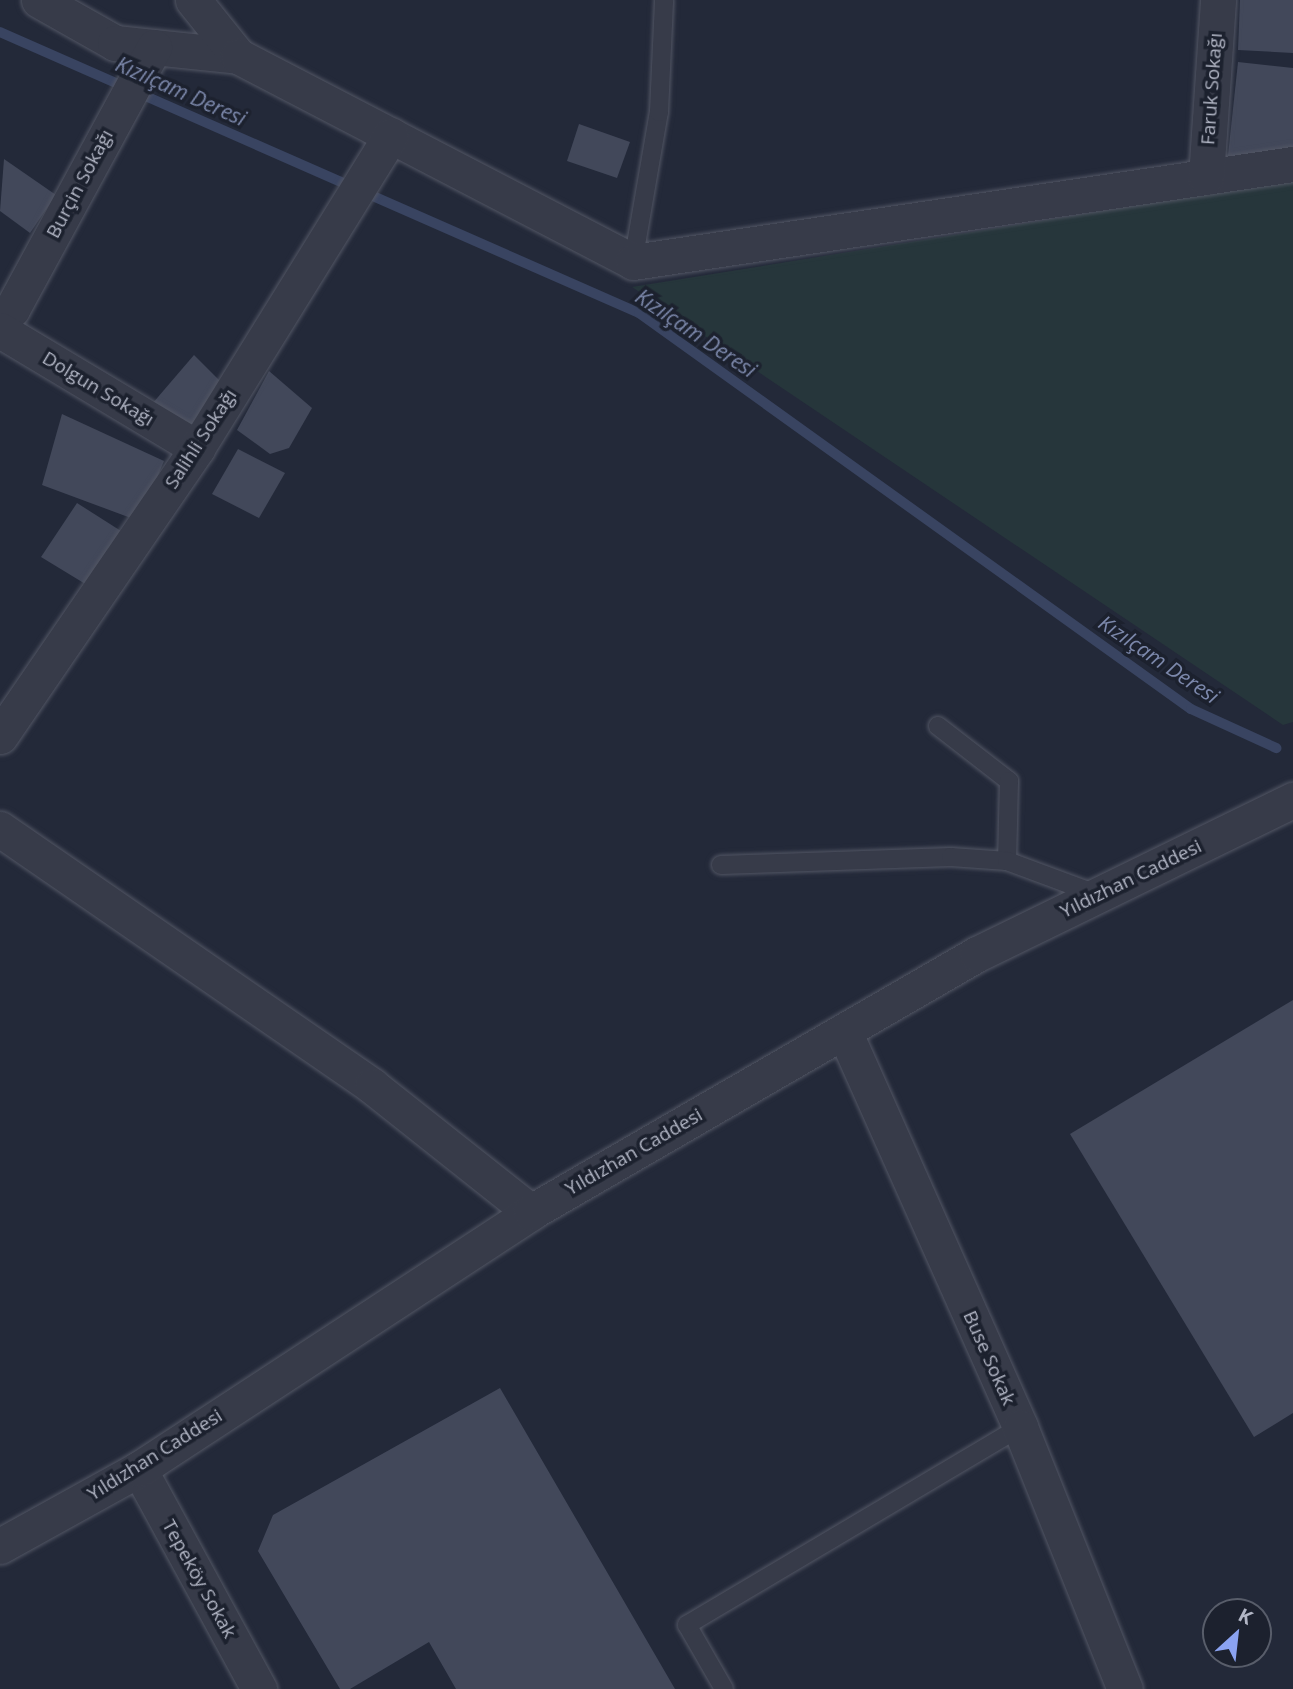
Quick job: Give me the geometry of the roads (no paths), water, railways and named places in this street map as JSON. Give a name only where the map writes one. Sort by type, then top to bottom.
[{"type":"street","points":[[39,0],[147,59],[238,56]]},
{"type":"street","points":[[193,0],[238,56],[633,262],[1293,164]]},
{"type":"street","name":"Faruk Sokağı","points":[[1206,177],[1218,0]]},
{"type":"street","name":"Burçin Sokağı","points":[[0,316],[12,310],[147,59]]},
{"type":"street","name":"Salihli Sokağı","points":[[0,736],[197,448],[391,135]]},
{"type":"street","name":"Dolgun Sokağı","points":[[0,330],[197,448]]},
{"type":"street","name":"Yıldızhan Caddesi","points":[[0,1546],[139,1469],[531,1212],[977,954],[1293,800]]},
{"type":"street","points":[[0,829],[372,1087],[531,1212]]},
{"type":"street","name":"Buse Sokak","points":[[844,1031],[1020,1426],[1125,1689]]},
{"type":"street","name":"Tepeköy Sokak","points":[[139,1469],[259,1689]]},
{"type":"lane","points":[[633,262],[659,112],[664,0]]},
{"type":"lane","points":[[938,726],[1009,781],[1007,861]]},
{"type":"lane","points":[[721,865],[905,854],[1007,861],[1098,895]]},
{"type":"lane","points":[[724,1689],[687,1625],[1020,1426]]},
{"type":"waterway","name":"Kızılçam Deresi","points":[[0,32],[639,313],[1191,709],[1276,748]]}]
